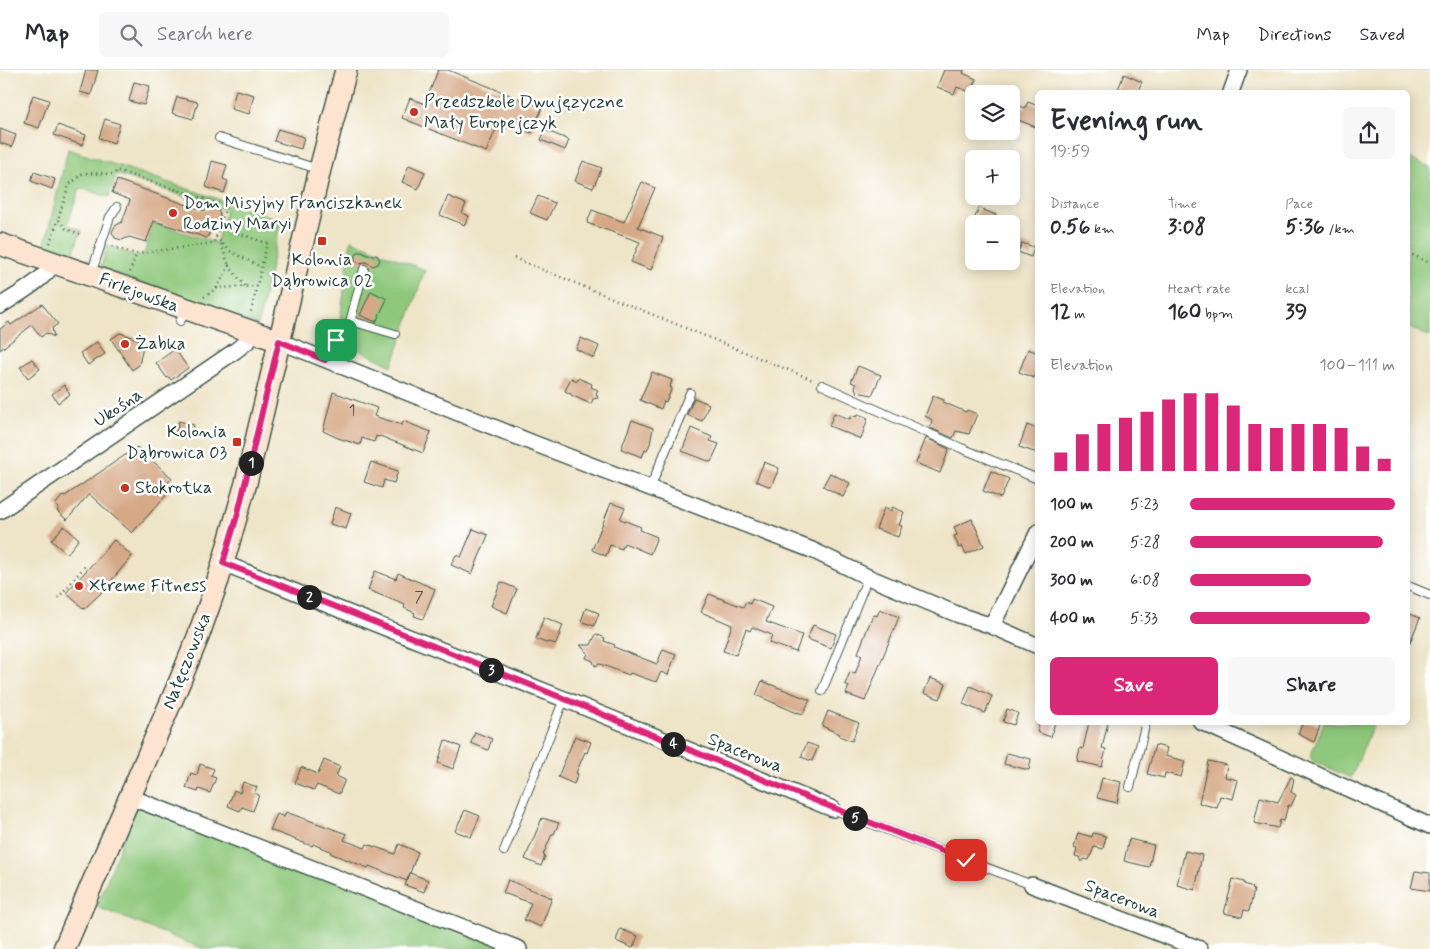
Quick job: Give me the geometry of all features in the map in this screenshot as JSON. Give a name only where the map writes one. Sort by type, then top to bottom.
[{"type":"main road","name":"Nałęczowska","points":[[64,949],[198,637],[223,563],[244,491],[320,169],[346,70]]},
{"type":"main road","name":"Firlejowska","points":[[0,244],[52,253],[91,276],[279,341]]},
{"type":"street","points":[[1232,90],[1239,70]]},
{"type":"street","points":[[0,306],[50,270],[52,253]]},
{"type":"street","name":"Ukośna","points":[[0,511],[235,351],[249,340],[253,333]]},
{"type":"street","points":[[279,341],[415,397],[812,550],[868,577],[1035,645]]},
{"type":"street","points":[[992,626],[1035,538]]},
{"type":"street","name":"Spacerowa","points":[[223,563],[833,809]]},
{"type":"street","points":[[1208,725],[1430,826]]},
{"type":"street","points":[[130,797],[519,949]]},
{"type":"street","name":"Spacerowa","points":[[1032,885],[1200,949]]},
{"type":"lane","points":[[219,138],[320,169]]},
{"type":"lane","points":[[91,276],[110,217],[117,207]]},
{"type":"lane","points":[[325,360],[336,340],[349,326],[364,269]]},
{"type":"lane","points":[[350,321],[396,334]]},
{"type":"lane","points":[[822,385],[961,448],[1035,478]]},
{"type":"lane","points":[[650,488],[690,393]]},
{"type":"lane","points":[[822,691],[868,577]]},
{"type":"lane","points":[[1410,587],[1430,595]]},
{"type":"lane","points":[[504,851],[564,699]]},
{"type":"lane","points":[[1130,787],[1145,725]]},
{"type":"lane","name":"Spacerowa","points":[[833,809],[1032,885]]},
{"type":"path","points":[[52,253],[58,219],[69,185],[83,173],[115,174],[116,170],[226,206],[214,243],[136,254],[106,244]]},
{"type":"path","points":[[58,219],[66,229],[80,234]]},
{"type":"path","points":[[219,228],[267,243],[251,312],[242,309]]},
{"type":"path","points":[[216,237],[230,251],[261,267]]},
{"type":"path","points":[[220,242],[229,266],[245,286]]},
{"type":"path","points":[[136,254],[130,272],[138,275]]},
{"type":"path","points":[[1410,254],[1430,263]]},
{"type":"path","points":[[514,258],[822,385]]},
{"type":"path","points":[[218,288],[229,266]]},
{"type":"path","points":[[188,309],[218,288],[257,286]]},
{"type":"path","points":[[204,297],[208,298]]},
{"type":"path","points":[[194,488],[210,493]]},
{"type":"path","points":[[58,598],[86,565]]},
{"type":"green space","points":[[68,149],[281,220],[258,326],[102,269],[101,267],[107,246],[137,256],[144,254],[154,223],[216,243],[226,210],[116,174],[109,197],[80,188],[67,225],[81,230],[73,255],[90,261],[85,262],[44,247]]},
{"type":"green space","points":[[1410,159],[1430,167],[1430,337],[1410,328]]},
{"type":"green space","points":[[351,240],[425,270],[392,366],[349,345],[350,330],[340,320]]},
{"type":"green space","points":[[1323,725],[1373,725],[1351,778],[1313,761],[1310,756]]},
{"type":"green space","points":[[137,802],[521,949],[204,949],[97,907]]},
{"type":"building","points":[[86,70],[98,70],[91,95],[80,92]]},
{"type":"building","points":[[438,70],[448,70],[542,108],[532,133],[499,122],[486,152],[402,118],[410,98],[425,104]]},
{"type":"building","points":[[944,70],[964,70],[963,73],[976,79],[973,85],[965,85],[965,90],[957,87],[954,94],[937,87]]},
{"type":"building","points":[[1124,74],[1142,82],[1138,90],[1118,90]]},
{"type":"building","points":[[134,82],[150,86],[144,105],[129,101]]},
{"type":"building","points":[[236,90],[254,95],[249,114],[231,109]]},
{"type":"building","points":[[33,95],[49,100],[39,128],[24,123]]},
{"type":"building","points":[[177,97],[198,102],[193,119],[172,113]]},
{"type":"building","points":[[1028,102],[1035,105],[1035,127],[1020,121],[1020,106],[1025,108]]},
{"type":"building","points":[[105,119],[120,124],[114,143],[99,138]]},
{"type":"building","points":[[58,125],[86,135],[82,145],[54,135]]},
{"type":"building","points":[[0,129],[16,135],[12,147],[0,143]]},
{"type":"building","points":[[278,129],[304,137],[301,149],[274,141]]},
{"type":"building","points":[[545,130],[569,140],[565,150],[541,140]]},
{"type":"building","points":[[212,161],[227,165],[223,179],[228,181],[224,193],[206,187]]},
{"type":"building","points":[[583,161],[602,168],[593,188],[575,181]]},
{"type":"building","points":[[409,165],[425,172],[418,189],[402,182]]},
{"type":"building","points":[[34,172],[55,179],[52,189],[31,181]]},
{"type":"building","name":"Dom Misyjny Franciszkanek Rodziny Maryi","points":[[117,180],[204,211],[216,204],[220,215],[218,222],[213,224],[207,238],[154,221],[146,242],[129,237],[122,240],[115,238],[112,232],[115,226],[122,222],[130,200],[112,193]]},
{"type":"building","points":[[642,182],[655,188],[638,227],[663,237],[651,270],[631,262],[640,242],[587,223],[592,210],[624,222]]},
{"type":"building","points":[[448,196],[466,204],[462,213],[469,216],[465,225],[440,215]]},
{"type":"building","points":[[538,196],[555,203],[547,220],[530,213]]},
{"type":"building","points":[[979,208],[996,215],[976,215]]},
{"type":"building","points":[[1022,243],[1034,247],[1031,257],[1020,253]]},
{"type":"building","points":[[358,252],[367,255],[377,255],[380,260],[378,264],[373,266],[366,262],[358,263],[355,260],[355,256]]},
{"type":"building","points":[[371,291],[387,299],[376,322],[360,315]]},
{"type":"building","points":[[42,304],[58,324],[52,328],[54,337],[46,333],[41,337],[32,325],[0,350],[0,329],[9,322],[11,325]]},
{"type":"building","points":[[120,333],[144,341],[139,365],[132,370],[111,339]]},
{"type":"building","points":[[581,338],[599,346],[594,358],[576,349]]},
{"type":"building","points":[[97,342],[105,354],[88,365],[80,353]]},
{"type":"building","points":[[175,349],[188,368],[171,380],[169,377],[167,378],[156,363]]},
{"type":"building","points":[[1028,349],[1035,352],[1034,378],[1019,372]]},
{"type":"building","points":[[32,359],[40,369],[28,378],[20,367]]},
{"type":"building","points":[[858,366],[881,375],[872,395],[857,392],[856,384],[851,382]]},
{"type":"building","points":[[652,372],[672,380],[670,387],[672,388],[661,409],[640,400]]},
{"type":"building","points":[[571,378],[577,381],[578,378],[592,384],[591,387],[598,390],[596,393],[598,398],[593,399],[591,404],[565,391]]},
{"type":"building","points":[[64,385],[70,394],[58,403],[52,394]]},
{"type":"building","points":[[333,392],[377,408],[374,416],[402,425],[403,421],[431,432],[423,453],[380,436],[376,436],[374,442],[362,438],[360,445],[323,431]]},
{"type":"building","points":[[933,396],[966,412],[967,410],[977,414],[969,434],[956,431],[953,438],[930,428],[932,421],[925,416]]},
{"type":"building","points":[[694,398],[709,404],[702,421],[687,415]]},
{"type":"building","points":[[834,413],[850,419],[851,415],[856,417],[858,414],[868,418],[861,439],[829,426]]},
{"type":"building","points":[[632,420],[653,428],[650,444],[642,457],[621,449]]},
{"type":"building","points":[[179,421],[194,425],[190,439],[175,435]]},
{"type":"building","points":[[1027,425],[1035,428],[1035,452],[1019,447]]},
{"type":"building","points":[[691,428],[712,437],[710,441],[719,444],[711,462],[682,451]]},
{"type":"building","points":[[926,438],[949,449],[940,473],[916,463]]},
{"type":"building","name":"Stokrotka","points":[[137,447],[172,478],[165,486],[170,491],[132,533],[89,494],[67,520],[57,511],[59,508],[55,505],[63,495],[65,496]]},
{"type":"building","points":[[371,462],[398,471],[394,483],[384,480],[382,488],[364,482]]},
{"type":"building","points":[[764,462],[779,468],[771,487],[756,481]]},
{"type":"building","points":[[991,471],[1009,479],[1001,498],[983,491]]},
{"type":"building","points":[[830,473],[850,483],[843,497],[823,486]]},
{"type":"building","points":[[611,503],[625,508],[620,519],[641,527],[640,530],[657,537],[650,554],[624,543],[622,549],[610,545],[606,556],[592,550]]},
{"type":"building","points":[[335,507],[351,513],[346,529],[330,524]]},
{"type":"building","points":[[892,507],[904,512],[899,525],[902,526],[898,537],[876,529],[884,508],[891,511]]},
{"type":"building","points":[[972,519],[984,546],[966,554],[962,546],[959,548],[954,536],[957,535],[954,527]]},
{"type":"building","points":[[64,526],[79,539],[67,554],[51,540]]},
{"type":"building","points":[[473,529],[488,535],[472,574],[451,565],[456,555],[461,557]]},
{"type":"building","points":[[114,540],[132,556],[101,593],[84,609],[66,593]]},
{"type":"building","points":[[375,571],[396,579],[398,573],[435,589],[423,619],[414,616],[415,613],[404,608],[405,605],[368,590]]},
{"type":"building","points":[[501,582],[517,589],[507,613],[491,606]]},
{"type":"building","points":[[709,594],[743,607],[746,602],[750,604],[752,599],[772,607],[766,622],[802,635],[796,652],[769,643],[772,635],[752,627],[750,631],[746,629],[736,655],[723,651],[732,625],[701,612]]},
{"type":"building","points":[[586,608],[599,613],[594,626],[581,621]]},
{"type":"building","points":[[880,609],[899,617],[865,701],[846,694],[849,686],[845,684],[850,672],[855,674],[862,655],[858,653],[873,615],[877,616]]},
{"type":"building","points":[[1410,614],[1420,618],[1410,642]]},
{"type":"building","points":[[544,617],[563,625],[556,644],[536,639]]},
{"type":"building","points":[[813,625],[836,634],[831,648],[807,639]]},
{"type":"building","points":[[596,634],[605,638],[604,641],[615,645],[614,647],[657,664],[663,649],[676,654],[668,675],[661,672],[656,682],[630,673],[629,675],[600,664],[595,666],[593,661],[586,658],[588,653],[580,645],[591,645]]},
{"type":"building","points":[[930,678],[946,684],[940,699],[924,693]]},
{"type":"building","points":[[762,681],[810,700],[803,714],[756,695]]},
{"type":"building","points":[[970,686],[992,696],[985,713],[963,704]]},
{"type":"building","points":[[1007,709],[1018,713],[1014,725],[1003,722]]},
{"type":"building","points":[[828,711],[859,723],[852,741],[822,726]]},
{"type":"building","points":[[1039,725],[1054,725],[1051,737],[1037,732]]},
{"type":"building","points":[[1088,725],[1107,725],[1102,748],[1106,749],[1102,767],[1077,761],[1080,748],[1083,749]]},
{"type":"building","points":[[1302,725],[1320,726],[1314,742],[1298,734]]},
{"type":"building","points":[[475,732],[492,739],[488,750],[471,743]]},
{"type":"building","points":[[575,736],[591,742],[576,773],[578,774],[574,784],[558,777]]},
{"type":"building","points":[[445,740],[461,747],[453,769],[438,763]]},
{"type":"building","points":[[807,743],[818,747],[812,761],[801,757]]},
{"type":"building","points":[[1155,745],[1167,748],[1165,756],[1185,761],[1181,777],[1165,773],[1164,778],[1147,774]]},
{"type":"building","points":[[1007,753],[1031,759],[1029,770],[1004,764]]},
{"type":"building","points":[[324,760],[340,767],[336,776],[345,780],[339,794],[317,785],[314,790],[295,783],[301,767],[318,774]]},
{"type":"building","points":[[1208,761],[1227,765],[1225,777],[1238,780],[1233,799],[1220,796],[1217,808],[1199,803]]},
{"type":"building","points":[[200,764],[214,769],[211,776],[216,778],[210,793],[199,789],[198,792],[186,788],[191,773],[197,775]]},
{"type":"building","points":[[1291,777],[1294,779],[1291,792],[1296,795],[1291,806],[1288,805],[1284,821],[1280,820],[1278,828],[1254,823],[1260,797],[1278,802]]},
{"type":"building","points":[[1102,778],[1121,782],[1117,803],[1097,798]]},
{"type":"building","points":[[243,782],[257,787],[254,793],[259,795],[253,811],[242,807],[240,811],[228,806],[234,790],[240,793]]},
{"type":"building","points":[[465,810],[480,816],[471,837],[455,831]]},
{"type":"building","points":[[286,812],[347,834],[344,840],[365,848],[367,844],[395,854],[399,844],[418,852],[407,881],[369,866],[368,868],[313,844],[312,846],[270,830],[277,814],[284,817]]},
{"type":"building","points":[[542,818],[559,823],[543,855],[545,856],[541,866],[525,859]]},
{"type":"building","points":[[1078,833],[1092,837],[1093,833],[1106,836],[1103,849],[1094,847],[1089,860],[1085,859],[1081,862],[1079,857],[1075,856],[1077,848],[1074,847]]},
{"type":"building","points":[[1129,839],[1154,845],[1149,867],[1124,861]]},
{"type":"building","points":[[1185,851],[1202,855],[1195,890],[1177,885]]},
{"type":"building","points":[[1415,871],[1430,873],[1430,891],[1411,888]]},
{"type":"building","points":[[410,873],[428,880],[424,892],[405,885]]},
{"type":"building","points":[[1233,879],[1244,882],[1244,884],[1253,887],[1252,889],[1254,890],[1249,911],[1244,910],[1242,917],[1224,913]]},
{"type":"building","points":[[508,880],[552,898],[541,927],[524,920],[531,903],[503,893]]},
{"type":"building","points":[[620,929],[638,936],[633,948],[616,941]]},
{"type":"place","name":"Przedszkole Dwujęzyczne Mały Europejczyk","points":[[414,112]]},
{"type":"place","name":"Dom Misyjny Franciszkanek Rodziny Maryi","points":[[173,213]]},
{"type":"place","name":"Kolonia Dąbrowica 02","points":[[322,241]]},
{"type":"place","name":"Żabka","points":[[125,344]]},
{"type":"place","name":"Kolonia Dąbrowica 03","points":[[237,442]]},
{"type":"place","name":"Stokrotka","points":[[125,488]]},
{"type":"place","name":"Xtreme Fitness","points":[[79,586]]},
{"type":"route","points":[[336,340],[325,360],[279,341],[238,513],[223,563],[833,809],[966,860]]}]
